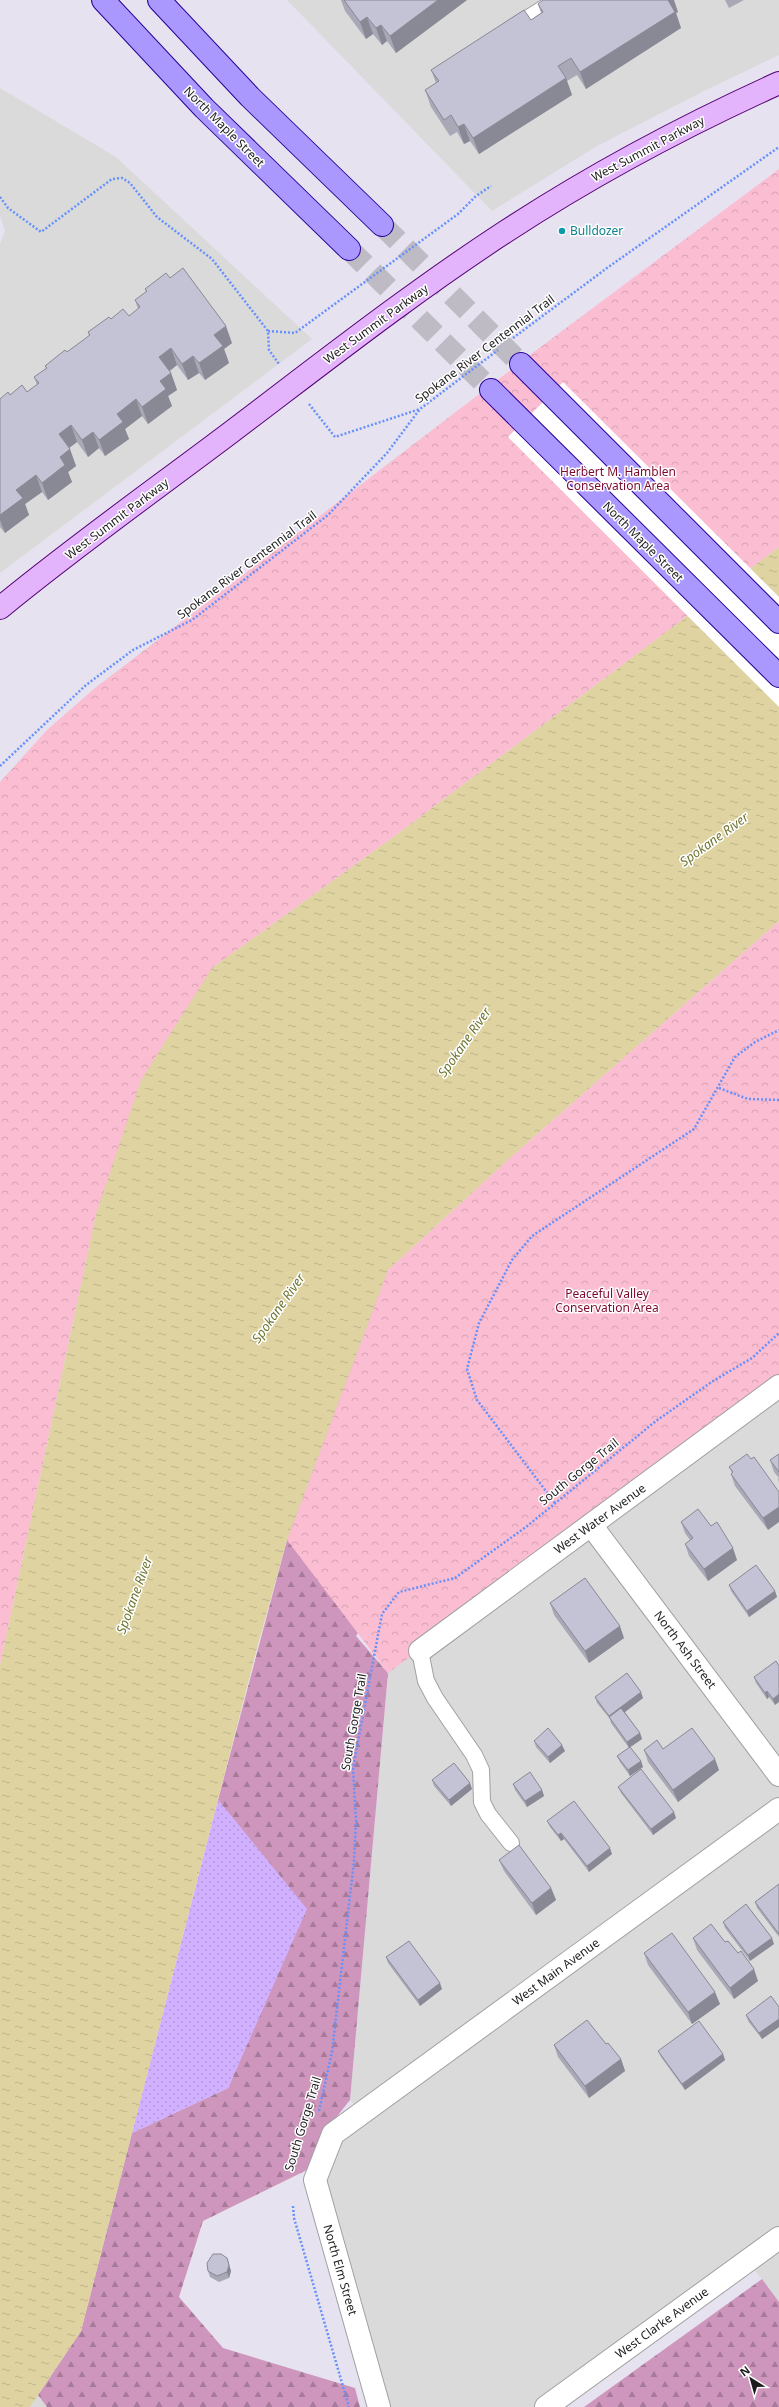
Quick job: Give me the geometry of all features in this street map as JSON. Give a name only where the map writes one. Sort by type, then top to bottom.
[{"type":"main road","name":"North Maple Street","points":[[103,0],[204,108],[349,249]]},
{"type":"main road","points":[[159,0],[250,97],[382,225]]},
{"type":"main road","points":[[521,364],[779,622]]},
{"type":"main road","name":"North Maple Street","points":[[491,390],[779,676]]},
{"type":"street","name":"West Summit Parkway","points":[[0,608],[294,384],[441,276],[535,213],[659,142],[779,83]]},
{"type":"street","name":"West Water Avenue","points":[[420,1651],[779,1386]]},
{"type":"street","name":"North Ash Street","points":[[591,1525],[779,1775]]},
{"type":"street","name":"West Main Avenue","points":[[333,2134],[779,1809]]},
{"type":"street","name":"North Elm Street","points":[[333,2134],[315,2180],[379,2407]]},
{"type":"street","name":"West Clarke Avenue","points":[[546,2407],[779,2238]]},
{"type":"lane","points":[[498,37],[557,0]]},
{"type":"lane","points":[[420,1651],[426,1681],[434,1698],[474,1755],[482,1770],[482,1802],[488,1814],[511,1843]]},
{"type":"path","name":"Spokane River Centennial Trail","points":[[507,342],[607,268],[779,147]]},
{"type":"path","points":[[0,197],[8,208],[41,232],[112,179],[122,178],[130,183],[157,216],[212,259],[268,331],[269,350],[335,437],[420,409]]},
{"type":"path","points":[[268,331],[295,332],[458,214],[476,196],[491,186]]},
{"type":"path","name":"Spokane River Centennial Trail","points":[[0,766],[86,685],[133,650],[192,620],[328,514],[387,453],[420,409],[501,347]]},
{"type":"path","points":[[555,1503],[477,1400],[467,1369],[479,1323],[512,1260],[532,1236],[694,1129],[735,1058],[755,1042],[779,1030]]},
{"type":"path","points":[[719,1088],[748,1099],[779,1100]]},
{"type":"path","name":"South Gorge Trail","points":[[317,2116],[332,2052],[353,1869],[356,1820],[353,1768],[382,1614],[399,1592],[454,1578],[555,1503],[656,1421],[713,1381],[752,1358],[779,1333]]},
{"type":"path","points":[[293,2203],[294,2218],[349,2407]]},
{"type":"shaded area","points":[[287,0],[779,0],[779,55],[704,91],[597,146],[492,211]]},
{"type":"shaded area","points":[[0,88],[116,157],[312,339],[0,573],[0,244],[5,231],[0,216]]},
{"type":"shaded area","points":[[779,1386],[779,2302],[748,2261],[546,2407],[379,2407],[315,2180],[333,2134],[362,2114],[350,2100],[388,1673]]},
{"type":"shaded area","points":[[38,2395],[47,2407],[30,2407]]},
{"type":"green space","name":"Herbert M. Hamblen Conservation Area","points":[[779,169],[779,547],[407,827],[212,968],[96,1214],[0,1665],[0,782],[47,730],[95,688],[538,349]]},
{"type":"green space","name":"Peaceful Valley Conservation Area","points":[[779,921],[779,1386],[388,1673],[287,1540],[388,1270],[511,1157]]},
{"type":"green space","points":[[388,1270],[419,1527],[356,1636],[388,1673],[350,2100],[327,2129],[309,2169],[203,2221],[179,2297],[223,2348],[355,2388],[360,2407],[47,2407],[38,2395],[81,2331],[132,2133],[228,2088],[306,1909],[218,1800],[287,1540]]},
{"type":"green space","points":[[762,2279],[779,2302],[779,2407],[584,2407]]},
{"type":"sand","points":[[218,1800],[307,1909],[228,2088],[132,2133]]},
{"type":"water","name":"Spokane River","points":[[779,547],[779,921],[511,1157],[388,1270],[287,1540],[257,1648],[81,2331],[30,2407],[0,2407],[0,1665],[96,1214],[141,1080],[212,968],[407,827]]},
{"type":"pier","points":[[563,382],[779,597],[779,707],[508,437]]},
{"type":"building","points":[[344,0],[438,0],[390,36],[381,25],[376,28],[367,17],[360,22]]},
{"type":"building","points":[[543,0],[668,0],[675,12],[580,72],[571,58],[558,66],[566,78],[473,138],[464,124],[458,127],[451,115],[444,120],[425,90],[439,81],[431,70],[524,10],[531,20],[543,12],[538,4]]},
{"type":"building","points":[[183,268],[226,326],[214,335],[223,346],[199,363],[193,356],[182,364],[171,348],[159,357],[171,373],[160,381],[166,389],[142,407],[136,399],[117,414],[123,422],[99,440],[93,432],[82,440],[71,425],[59,434],[70,449],[60,457],[65,465],[42,483],[36,475],[16,490],[23,498],[0,515],[0,399],[8,392],[10,395],[22,385],[27,392],[39,383],[34,377],[47,368],[45,366],[65,350],[67,352],[90,335],[88,332],[109,317],[111,319],[123,309],[129,316],[140,307],[135,300],[147,291],[145,289],[166,273],[170,278]]},
{"type":"building","points":[[747,1454],[751,1459],[754,1457],[779,1492],[779,1507],[763,1518],[731,1474],[733,1472],[729,1467]]},
{"type":"building","points":[[779,1454],[779,1472],[770,1460]]},
{"type":"building","points":[[698,1509],[711,1526],[717,1522],[733,1548],[704,1569],[685,1544],[693,1538],[681,1522]]},
{"type":"building","points":[[756,1565],[775,1591],[747,1611],[729,1585]]},
{"type":"building","points":[[585,1578],[620,1626],[585,1651],[550,1603]]},
{"type":"building","points":[[776,1661],[779,1666],[779,1694],[773,1699],[767,1691],[765,1693],[754,1677]]},
{"type":"building","points":[[627,1673],[641,1692],[609,1716],[595,1697]]},
{"type":"building","points":[[621,1708],[640,1733],[627,1742],[609,1717]]},
{"type":"building","points":[[548,1728],[562,1745],[548,1757],[534,1741]]},
{"type":"building","points":[[692,1728],[715,1759],[673,1790],[644,1750],[657,1740],[663,1749]]},
{"type":"building","points":[[630,1747],[641,1761],[628,1770],[617,1756]]},
{"type":"building","points":[[454,1763],[470,1783],[449,1800],[432,1780]]},
{"type":"building","points":[[641,1769],[674,1812],[651,1829],[618,1787]]},
{"type":"building","points":[[530,1772],[542,1790],[525,1801],[513,1784]]},
{"type":"building","points":[[574,1801],[610,1848],[587,1866],[561,1833],[558,1835],[547,1821]]},
{"type":"building","points":[[519,1845],[551,1888],[532,1903],[499,1860]]},
{"type":"building","points":[[779,1884],[779,1934],[755,1902]]},
{"type":"building","points":[[746,1904],[772,1938],[748,1955],[723,1922]]},
{"type":"building","points":[[711,1924],[725,1942],[728,1941],[738,1953],[741,1951],[754,1969],[730,1988],[693,1938]]},
{"type":"building","points":[[672,1933],[715,1992],[688,2012],[644,1953]]},
{"type":"building","points":[[409,1941],[440,1983],[418,2000],[386,1957]]},
{"type":"building","points":[[771,1996],[779,2007],[779,2019],[759,2033],[746,2015]]},
{"type":"building","points":[[587,2020],[606,2044],[608,2043],[621,2059],[585,2086],[554,2045]]},
{"type":"building","points":[[699,2021],[723,2054],[682,2084],[658,2051]]},
{"type":"building","points":[[213,2254],[221,2254],[227,2258],[229,2265],[227,2272],[217,2276],[208,2271],[207,2263]]},
{"type":"tunnel","points":[[382,225],[521,364]]},
{"type":"tunnel","points":[[349,249],[491,390]]},
{"type":"place","name":"Bulldozer","points":[[562,231]]}]
